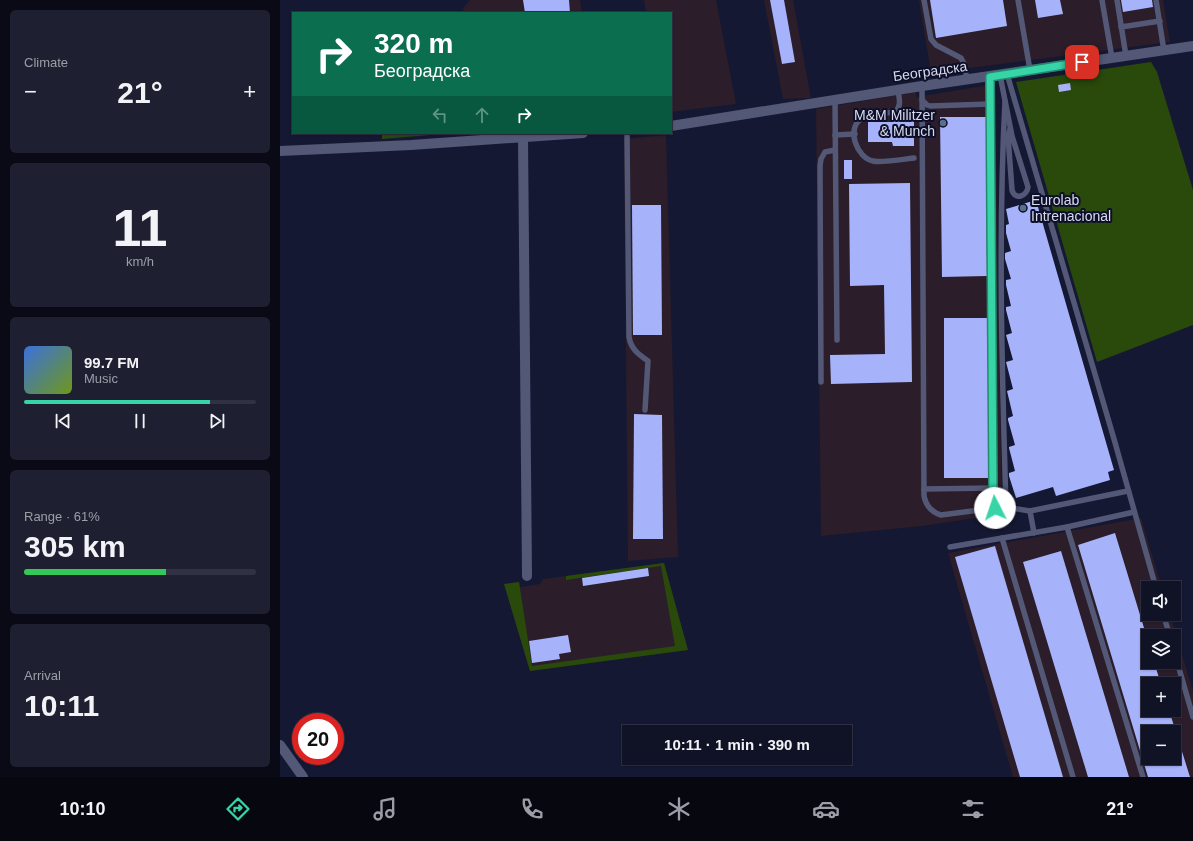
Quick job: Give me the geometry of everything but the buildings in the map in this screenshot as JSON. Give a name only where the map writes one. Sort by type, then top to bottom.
[{"type":"street","name":"Београдска","points":[[672,126],[922,86],[1193,46]]},
{"type":"street","points":[[280,151],[479,136],[523,137],[567,134]]},
{"type":"street","points":[[523,137],[527,576]]},
{"type":"street","points":[[280,745],[303,777]]},
{"type":"lane","points":[[924,0],[931,40],[936,45],[961,58],[964,64],[967,80]]},
{"type":"lane","points":[[1018,0],[1030,70]]},
{"type":"lane","points":[[1102,0],[1112,58]]},
{"type":"lane","points":[[1117,0],[1126,56]]},
{"type":"lane","points":[[1156,0],[1164,50]]},
{"type":"lane","points":[[1121,28],[1160,21]]},
{"type":"lane","points":[[999,75],[1010,129],[1028,187],[1026,193],[1020,196],[1014,195],[1012,190],[1008,136],[1010,129]]},
{"type":"lane","points":[[995,508],[993,488],[990,104],[999,75]]},
{"type":"lane","points":[[999,75],[1112,431],[1154,581]]},
{"type":"lane","points":[[922,86],[924,496],[928,506],[936,513],[941,515],[1006,506],[1030,511],[1128,491]]},
{"type":"lane","points":[[898,90],[900,105],[898,109],[895,112],[862,118],[856,124],[854,129],[855,144],[866,157],[873,161],[914,158]]},
{"type":"lane","points":[[834,100],[837,340]]},
{"type":"lane","points":[[922,100],[930,106],[990,104]]},
{"type":"lane","points":[[1005,101],[1001,247],[1006,506]]},
{"type":"lane","points":[[627,134],[629,337],[632,347],[636,353],[648,361],[645,410]]},
{"type":"lane","points":[[835,135],[854,134]]},
{"type":"lane","points":[[821,382],[820,166],[821,159],[825,152],[835,150]]},
{"type":"lane","points":[[924,489],[993,488]]},
{"type":"lane","points":[[1030,511],[1034,533]]},
{"type":"lane","points":[[950,547],[1067,527],[1134,512]]},
{"type":"lane","points":[[1067,527],[1143,777]]},
{"type":"lane","points":[[1002,538],[1073,777]]},
{"type":"lane","points":[[1179,669],[1193,717]]},
{"type":"shaded area","points":[[470,0],[580,0],[582,12],[464,12],[463,8]]},
{"type":"shaded area","points":[[644,0],[716,0],[736,104],[672,112],[672,12],[646,12]]},
{"type":"shaded area","points":[[764,0],[793,0],[811,98],[783,99]]},
{"type":"shaded area","points":[[919,0],[1163,0],[1170,42],[931,73]]},
{"type":"shaded area","points":[[995,84],[1002,514],[922,526],[821,536],[816,109],[916,92],[916,97]]},
{"type":"shaded area","points":[[666,135],[678,557],[628,561],[624,139]]},
{"type":"shaded area","points":[[1141,518],[1160,581],[1141,581],[1141,621],[1172,621],[1174,629],[1141,629],[1141,669],[1181,669],[1181,651],[1193,691],[1193,777],[1013,777],[948,553]]},
{"type":"shaded area","points":[[664,563],[688,650],[530,671],[504,584],[519,582],[520,587],[540,584],[543,579]]},
{"type":"green space","points":[[1151,62],[1157,72],[1193,190],[1193,325],[1097,362],[1016,82]]},
{"type":"green space","points":[[382,134],[442,134],[382,139]]},
{"type":"green space","points":[[664,563],[688,650],[530,671],[504,584],[519,582],[532,666],[675,646],[661,566],[566,580],[566,576]]},
{"type":"place","name":"M&M Militzer & Munch","points":[[943,123]]},
{"type":"place","name":"Eurolab Intrenacional","points":[[1023,208]]},
{"type":"route","points":[[995,508],[993,488],[990,77],[1082,62]]}]
